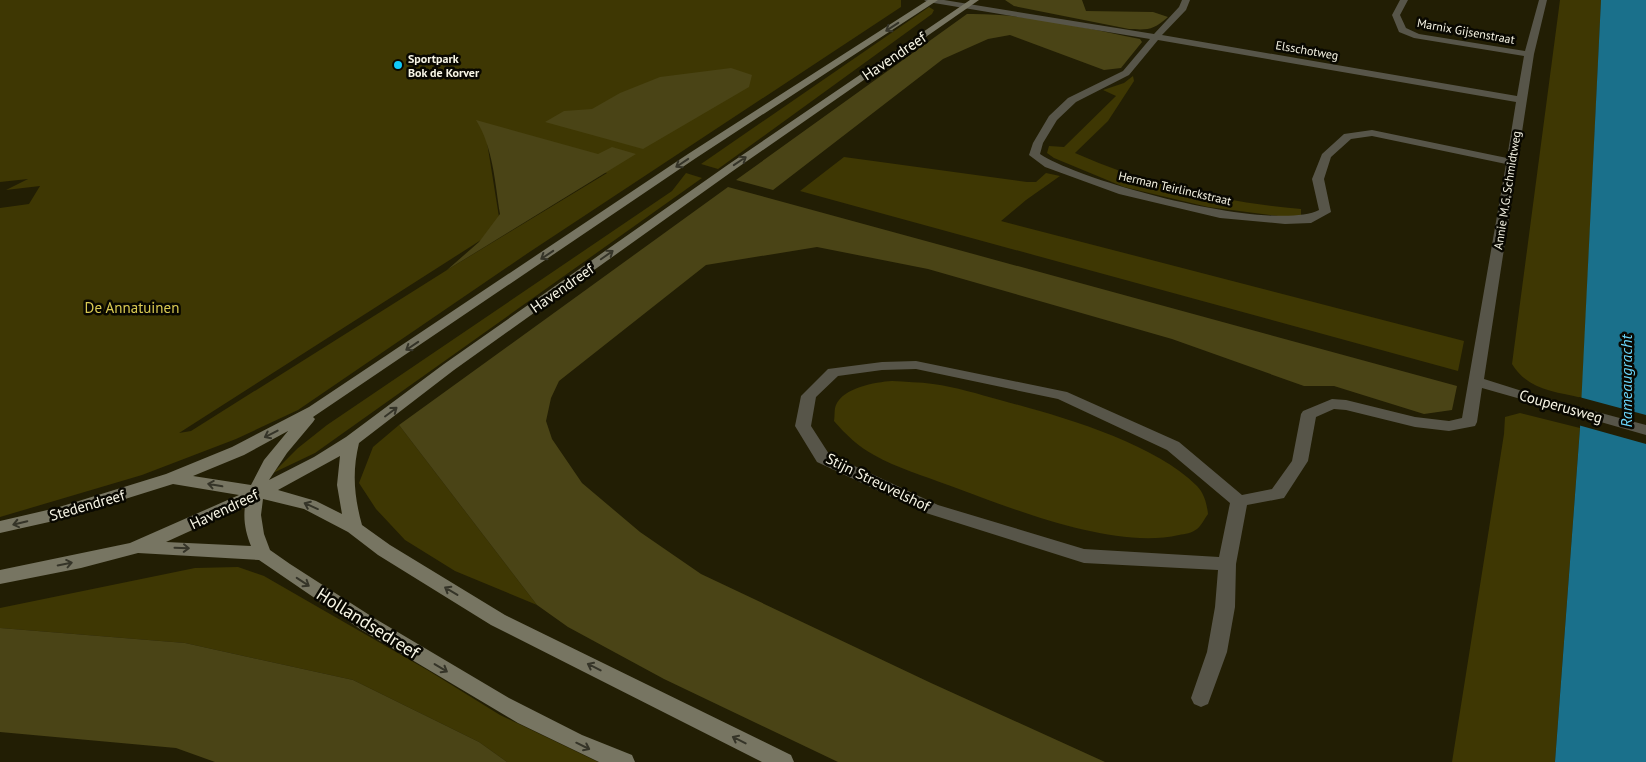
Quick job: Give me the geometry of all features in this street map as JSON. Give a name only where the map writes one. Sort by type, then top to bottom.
[{"type":"main road","name":"Havendreef","points":[[314,410],[684,162],[931,0]]},
{"type":"main road","name":"Havendreef","points":[[134,548],[292,477],[352,441],[449,367],[733,166],[973,2]]},
{"type":"main road","name":"Stedendreef","points":[[0,528],[58,514],[172,478],[238,451],[314,410]]},
{"type":"main road","points":[[263,554],[254,538],[252,524],[252,510],[257,494],[268,465],[314,410]]},
{"type":"main road","points":[[352,441],[344,472],[347,503],[354,528],[384,550],[498,620],[783,762]]},
{"type":"main road","name":"Stedendreef","points":[[172,478],[257,494],[285,497],[310,505],[354,528]]},
{"type":"main road","points":[[0,577],[134,548],[203,549],[263,554]]},
{"type":"main road","name":"Hollandsedreef","points":[[263,554],[361,621],[493,700],[589,749],[624,762]]},
{"type":"street","name":"Elsschotweg","points":[[931,0],[973,2],[1087,25],[1522,100]]},
{"type":"street","points":[[1156,37],[1183,8],[1186,0]]},
{"type":"street","name":"Marnix Gijsenstraat","points":[[1404,0],[1396,15],[1402,30],[1418,36],[1529,54]]},
{"type":"street","name":"Annie M.G. Schmidtweg","points":[[1476,381],[1529,54],[1543,0]]},
{"type":"street","name":"Elsschotweg","points":[[973,2],[1087,25]]},
{"type":"street","name":"Herman Teirlinckstraat","points":[[1156,37],[1126,73],[1072,100],[1053,118],[1038,143],[1034,155],[1049,165],[1123,192],[1220,214],[1285,220],[1312,219],[1325,212],[1318,179],[1326,156],[1348,136],[1372,133],[1512,162]]},
{"type":"street","name":"Stijn Streuvelshof","points":[[1227,564],[1084,556],[932,509],[823,458],[803,426],[809,396],[833,372],[882,366],[916,365],[1062,395],[1173,446],[1239,501]]},
{"type":"street","points":[[1201,698],[1217,652],[1225,607],[1227,564],[1239,501],[1278,494],[1300,461],[1309,414],[1332,404],[1346,405],[1415,422],[1449,426],[1456,425],[1469,422],[1476,381]]},
{"type":"street","name":"Couperusweg","points":[[1476,381],[1646,430]]},
{"type":"green space","name":"De Annatuinen","points":[[0,0],[901,0],[901,7],[528,253],[298,410],[236,439],[142,475],[0,517],[0,208],[29,204],[40,186],[6,190],[28,179],[0,182]],"holes":[[[487,142],[607,173],[447,270],[191,431],[179,433],[481,240],[499,217]]]},
{"type":"green space","points":[[1560,0],[1601,0],[1582,398],[1542,388],[1518,373],[1512,364]]},
{"type":"green space","points":[[929,7],[934,10],[932,14],[718,169],[701,164]]},
{"type":"green space","points":[[1133,76],[1134,81],[1108,121],[1075,153],[1158,183],[1214,197],[1301,209],[1301,216],[1286,217],[1208,207],[1124,187],[1054,158],[1047,153],[1049,146],[1064,147],[1116,96],[1103,90],[1124,83]]},
{"type":"green space","points":[[844,157],[1027,182],[1036,182],[1046,173],[1060,176],[1026,200],[1001,221],[1464,341],[1458,371],[800,191]]},
{"type":"green space","points":[[686,173],[702,178],[315,453],[273,473],[298,448],[327,425],[672,191]]},
{"type":"green space","points":[[892,381],[928,383],[950,387],[1024,406],[1077,423],[1131,444],[1156,456],[1178,470],[1197,486],[1205,499],[1208,514],[1198,528],[1188,533],[1152,538],[1124,537],[1093,532],[1031,515],[901,468],[868,452],[834,421],[836,405],[845,394],[860,387]]},
{"type":"green space","points":[[1520,413],[1580,428],[1555,762],[1452,762],[1504,434],[1505,417]]},
{"type":"green space","points":[[399,425],[537,605],[455,571],[405,540],[376,509],[359,483],[373,447]]},
{"type":"green space","points":[[238,567],[264,576],[429,671],[500,715],[598,762],[507,762],[479,742],[353,680],[185,643],[0,628],[0,608],[195,568]]},
{"type":"shaded area","points":[[1005,0],[1082,0],[1086,11],[1153,12],[1168,17],[1150,28],[1129,29],[1014,6]]},
{"type":"shaded area","points":[[967,14],[1011,16],[1054,22],[1140,39],[1142,42],[1121,68],[1104,70],[1010,35],[988,39],[943,59],[773,190],[736,180]]},
{"type":"shaded area","points":[[731,68],[752,75],[749,87],[643,149],[545,122],[564,111],[592,109],[620,93],[660,77]]},
{"type":"shaded area","points":[[476,120],[598,154],[612,147],[636,154],[447,270],[479,242],[500,214],[490,153]]},
{"type":"shaded area","points":[[728,187],[1457,386],[1452,410],[1424,414],[1334,386],[1304,386],[1172,339],[928,269],[817,247],[706,265],[559,381],[551,398],[546,421],[552,439],[582,483],[640,532],[701,574],[931,683],[1105,762],[838,762],[664,679],[568,627],[537,605],[399,425]]},
{"type":"shaded area","points":[[0,628],[185,643],[353,680],[479,742],[507,762],[215,762],[176,748],[0,732]]},
{"type":"water","name":"Rameaugracht","points":[[1601,0],[1646,0],[1646,762],[1555,762],[1580,428]]},
{"type":"pier","points":[[1579,397],[1646,415],[1646,444],[1578,425]]},
{"type":"place","name":"Sportpark Bok de Korver","points":[[398,65]]}]
